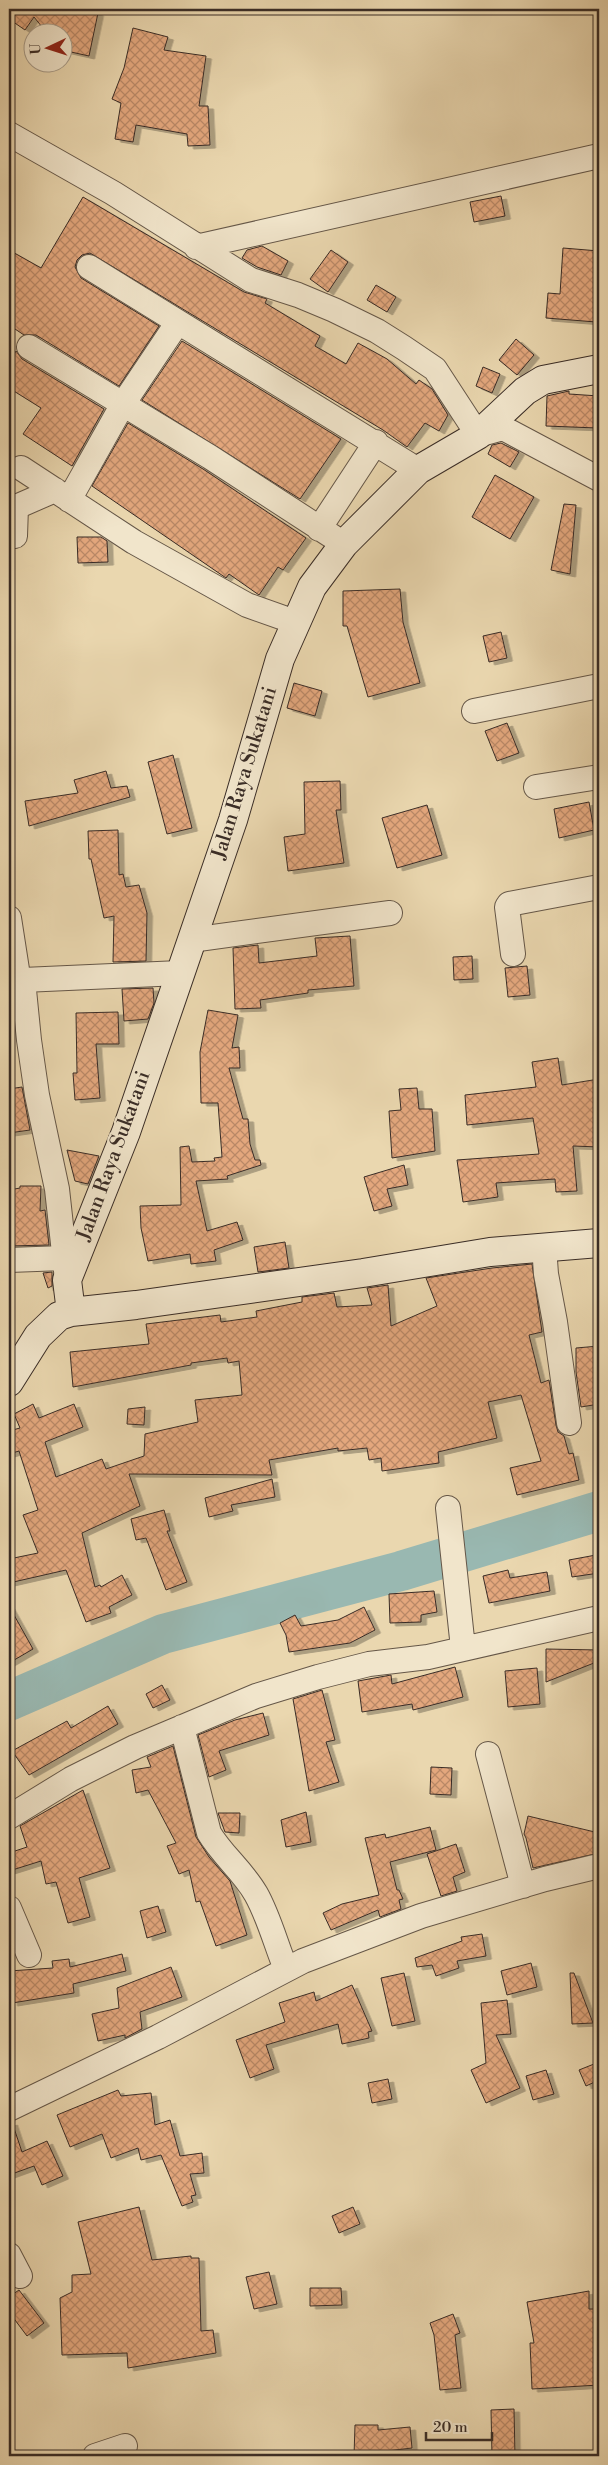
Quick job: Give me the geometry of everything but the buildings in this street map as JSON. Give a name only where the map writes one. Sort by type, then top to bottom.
[{"type":"street","points":[[9,134],[113,192],[196,247],[251,280],[316,303],[377,331],[404,348],[434,369],[478,435],[503,428],[599,479]]},
{"type":"street","points":[[196,247],[599,156]]},
{"type":"street","points":[[90,268],[376,442],[418,470]]},
{"type":"street","points":[[9,537],[15,536],[16,507],[62,495],[178,322]]},
{"type":"street","points":[[29,347],[210,457],[344,544]]},
{"type":"street","name":"Jalan Raya Sukatani","points":[[71,1312],[66,1269],[126,1132],[233,820],[280,660],[295,622],[312,587],[344,544],[418,470],[478,435],[525,391],[543,380],[599,369]]},
{"type":"street","points":[[319,529],[376,442]]},
{"type":"street","points":[[21,468],[134,542],[247,605],[295,622]]},
{"type":"street","points":[[474,711],[599,686]]},
{"type":"street","points":[[536,788],[599,777]]},
{"type":"street","points":[[513,954],[507,907],[509,904],[599,887]]},
{"type":"street","points":[[191,940],[390,913]]},
{"type":"street","points":[[9,918],[18,976],[23,980],[180,973]]},
{"type":"street","points":[[9,1260],[66,1269],[57,1189],[37,1095],[23,980]]},
{"type":"street","points":[[9,1382],[38,1336],[59,1316],[71,1312],[136,1306],[363,1273],[490,1252],[544,1246],[599,1243]]},
{"type":"street","points":[[544,1246],[546,1274],[555,1322],[569,1423]]},
{"type":"street","points":[[448,1508],[463,1648]]},
{"type":"street","points":[[9,1817],[71,1779],[135,1747],[256,1696],[369,1664],[428,1657],[463,1648],[492,1644],[599,1618]]},
{"type":"street","points":[[182,1727],[209,1833],[256,1894],[286,1969]]},
{"type":"street","points":[[488,1754],[523,1886]]},
{"type":"street","points":[[9,2109],[158,2037],[286,1969],[421,1916],[599,1866]]},
{"type":"street","points":[[9,1908],[28,1954]]},
{"type":"street","points":[[9,2255],[20,2276]]},
{"type":"street","points":[[95,2456],[126,2446]]},
{"type":"waterway","points":[[9,1701],[163,1634],[401,1571],[599,1511]]}]
